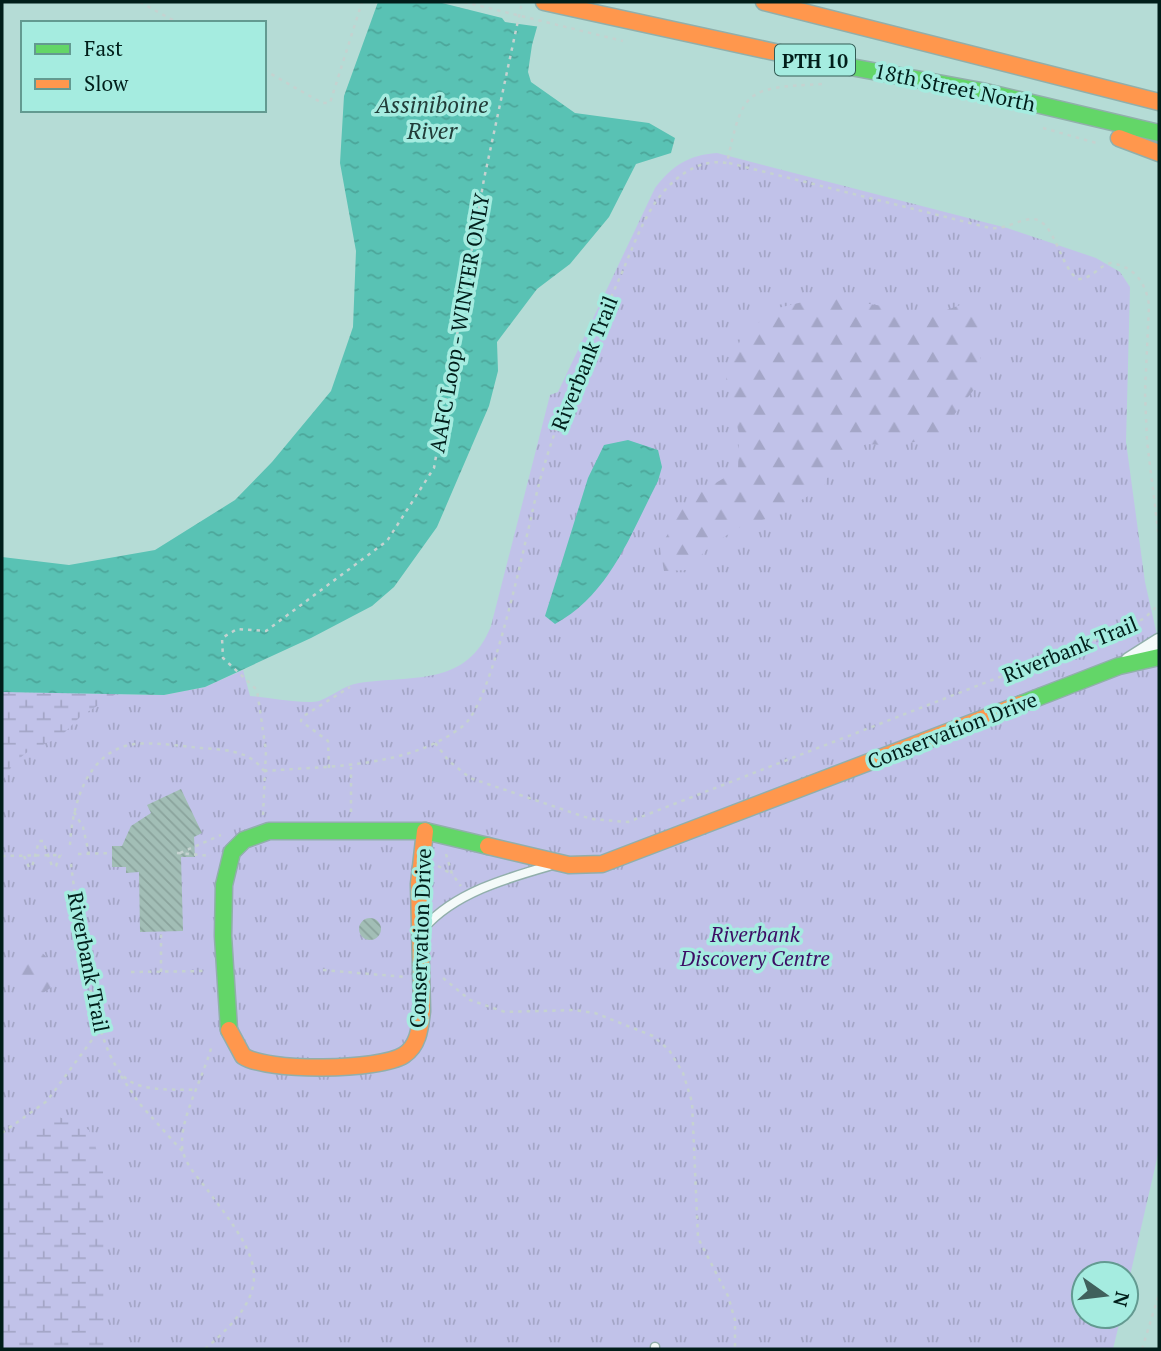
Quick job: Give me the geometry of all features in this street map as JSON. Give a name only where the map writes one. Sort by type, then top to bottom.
[{"type":"street","name":"18th Street North","points":[[544,2],[627,23],[1004,96],[1159,133]]},
{"type":"street","name":"18th Street North","points":[[764,2],[1159,102]]},
{"type":"street","points":[[1115,91],[1159,95]]},
{"type":"street","points":[[1004,96],[1067,124],[1123,139],[1159,153]]},
{"type":"street","name":"Conservation Drive","points":[[431,832],[419,884],[420,1026],[414,1044],[401,1057],[374,1063],[269,1065],[256,1063],[238,1051],[232,1041],[227,1009],[224,883],[228,860],[239,843],[259,834],[351,830],[431,832],[558,863],[580,867],[602,864],[1158,649]]},
{"type":"lane","points":[[420,933],[439,914],[464,899],[503,880],[558,863]]},
{"type":"path","points":[[140,2],[174,21]]},
{"type":"path","points":[[266,71],[322,103],[330,103],[362,2]]},
{"type":"path","points":[[464,2],[623,41]]},
{"type":"path","name":"AAFC Loop - WINTER ONLY","points":[[264,771],[266,751],[257,690],[223,658],[222,638],[237,629],[266,631],[387,541],[434,468],[484,179],[522,2]]},
{"type":"path","points":[[828,79],[826,83],[784,86],[753,94],[738,115],[727,163],[990,228],[1033,219],[1046,225],[1071,275],[1084,279],[1102,265],[1118,264],[1139,276],[1147,290],[1150,324],[1145,393],[1147,441],[1159,539]]},
{"type":"path","name":"Riverbank Trail","points":[[264,771],[351,766],[435,743],[465,724],[482,697],[558,422],[648,215],[666,189],[688,170],[710,162],[727,163]]},
{"type":"path","name":"Riverbank Trail","points":[[435,743],[449,761],[470,778],[591,819],[628,822],[1123,629],[1146,618],[1159,604]]},
{"type":"path","points":[[329,768],[328,741],[301,721],[302,717],[350,687]]},
{"type":"path","points":[[70,845],[73,810],[94,768],[105,757],[134,744],[234,751],[252,758],[264,771],[263,818]]},
{"type":"path","points":[[351,766],[351,830]]},
{"type":"path","points":[[73,810],[83,827],[89,854]]},
{"type":"path","points":[[431,832],[464,899]]},
{"type":"path","points":[[215,857],[179,853],[227,833]]},
{"type":"path","points":[[2,856],[35,855],[48,855],[61,855],[56,866],[52,866],[48,855],[43,841],[39,841],[35,855],[32,867],[29,867],[24,856]]},
{"type":"path","points":[[78,854],[110,852]]},
{"type":"path","name":"Riverbank Trail","points":[[71,864],[86,967],[100,1029],[115,1067],[139,1103],[183,1152],[192,1170],[246,1245],[256,1275],[253,1294],[226,1330],[205,1349]]},
{"type":"path","points":[[160,972],[161,932]]},
{"type":"path","points":[[323,970],[411,977]]},
{"type":"path","name":"Riverbank Trail","points":[[131,972],[216,971]]},
{"type":"path","points":[[440,977],[470,1000],[505,1012],[575,1010],[611,1017],[653,1036],[668,1050],[683,1073],[692,1102],[698,1238],[728,1296],[735,1320],[734,1349]]},
{"type":"path","points":[[2,1133],[41,1108],[100,1029]]},
{"type":"path","points":[[183,1152],[183,1133],[214,1039]]},
{"type":"path","points":[[115,1067],[136,1085],[197,1090]]},
{"type":"path","points":[[1142,1349],[1159,1294]]},
{"type":"green space","name":"Riverbank Discovery Centre","points":[[717,153],[1007,228],[1096,258],[1120,272],[1130,287],[1126,442],[1145,582],[1159,644],[1159,1150],[1134,1260],[1070,1260],[1070,1330],[1118,1330],[1113,1349],[2,1349],[2,692],[164,695],[205,687],[243,670],[250,696],[313,702],[354,684],[418,678],[453,669],[468,660],[481,646],[491,626],[550,395],[558,392],[655,188],[682,163],[697,156]]},
{"type":"green space","points":[[823,297],[936,314],[971,301],[986,323],[976,387],[938,435],[900,446],[866,444],[833,461],[824,487],[770,518],[745,524],[711,545],[687,570],[664,571],[660,548],[681,510],[700,492],[738,470],[739,434],[726,379],[742,335],[778,308]]},
{"type":"green space","points":[[2,692],[116,694],[81,716],[60,737],[26,753],[14,763],[2,781]]},
{"type":"green space","points":[[39,951],[52,965],[58,983],[43,993],[26,987],[19,980],[23,960]]},
{"type":"green space","points":[[59,1117],[89,1130],[103,1167],[106,1349],[2,1349],[2,1153],[40,1123]]},
{"type":"water","name":"Assiniboine River","points":[[378,2],[544,2],[532,45],[528,72],[531,82],[575,113],[649,123],[675,138],[671,153],[636,164],[609,217],[570,264],[537,289],[497,342],[498,371],[489,406],[437,527],[394,587],[372,606],[311,638],[205,687],[164,695],[2,692],[2,557],[69,565],[155,550],[235,500],[272,462],[331,391],[353,327],[356,251],[340,163],[344,96]]},
{"type":"water","points":[[628,440],[658,450],[662,467],[658,481],[617,562],[590,597],[555,624],[545,616],[588,478],[604,445]]},
{"type":"pier","points":[[438,2],[548,2],[541,27],[505,22],[502,18]]},
{"type":"building","points":[[181,789],[202,833],[194,837],[195,857],[181,857],[183,931],[140,932],[139,872],[126,873],[126,867],[112,867],[112,846],[122,846],[131,826],[151,813],[147,805]]},
{"type":"building","points":[[366,918],[374,918],[381,925],[381,933],[374,940],[366,940],[359,933],[359,925]]},
{"type":"traffic: fast","points":[[802,58],[981,91],[1159,133]]},
{"type":"traffic: fast","points":[[1021,704],[1119,666],[1159,657]]},
{"type":"traffic: fast","points":[[229,1030],[223,936],[224,885],[232,852],[244,840],[269,831],[425,831],[488,846]]},
{"type":"traffic: slow","points":[[544,2],[802,58]]},
{"type":"traffic: slow","points":[[764,2],[1159,102]]},
{"type":"traffic: slow","points":[[1119,138],[1159,153]]},
{"type":"traffic: slow","points":[[488,846],[569,865],[602,864],[1021,704]]},
{"type":"traffic: slow","points":[[229,1030],[243,1056],[275,1065],[348,1067],[391,1060],[409,1051],[418,1035],[422,1011],[419,884],[425,831]]}]
